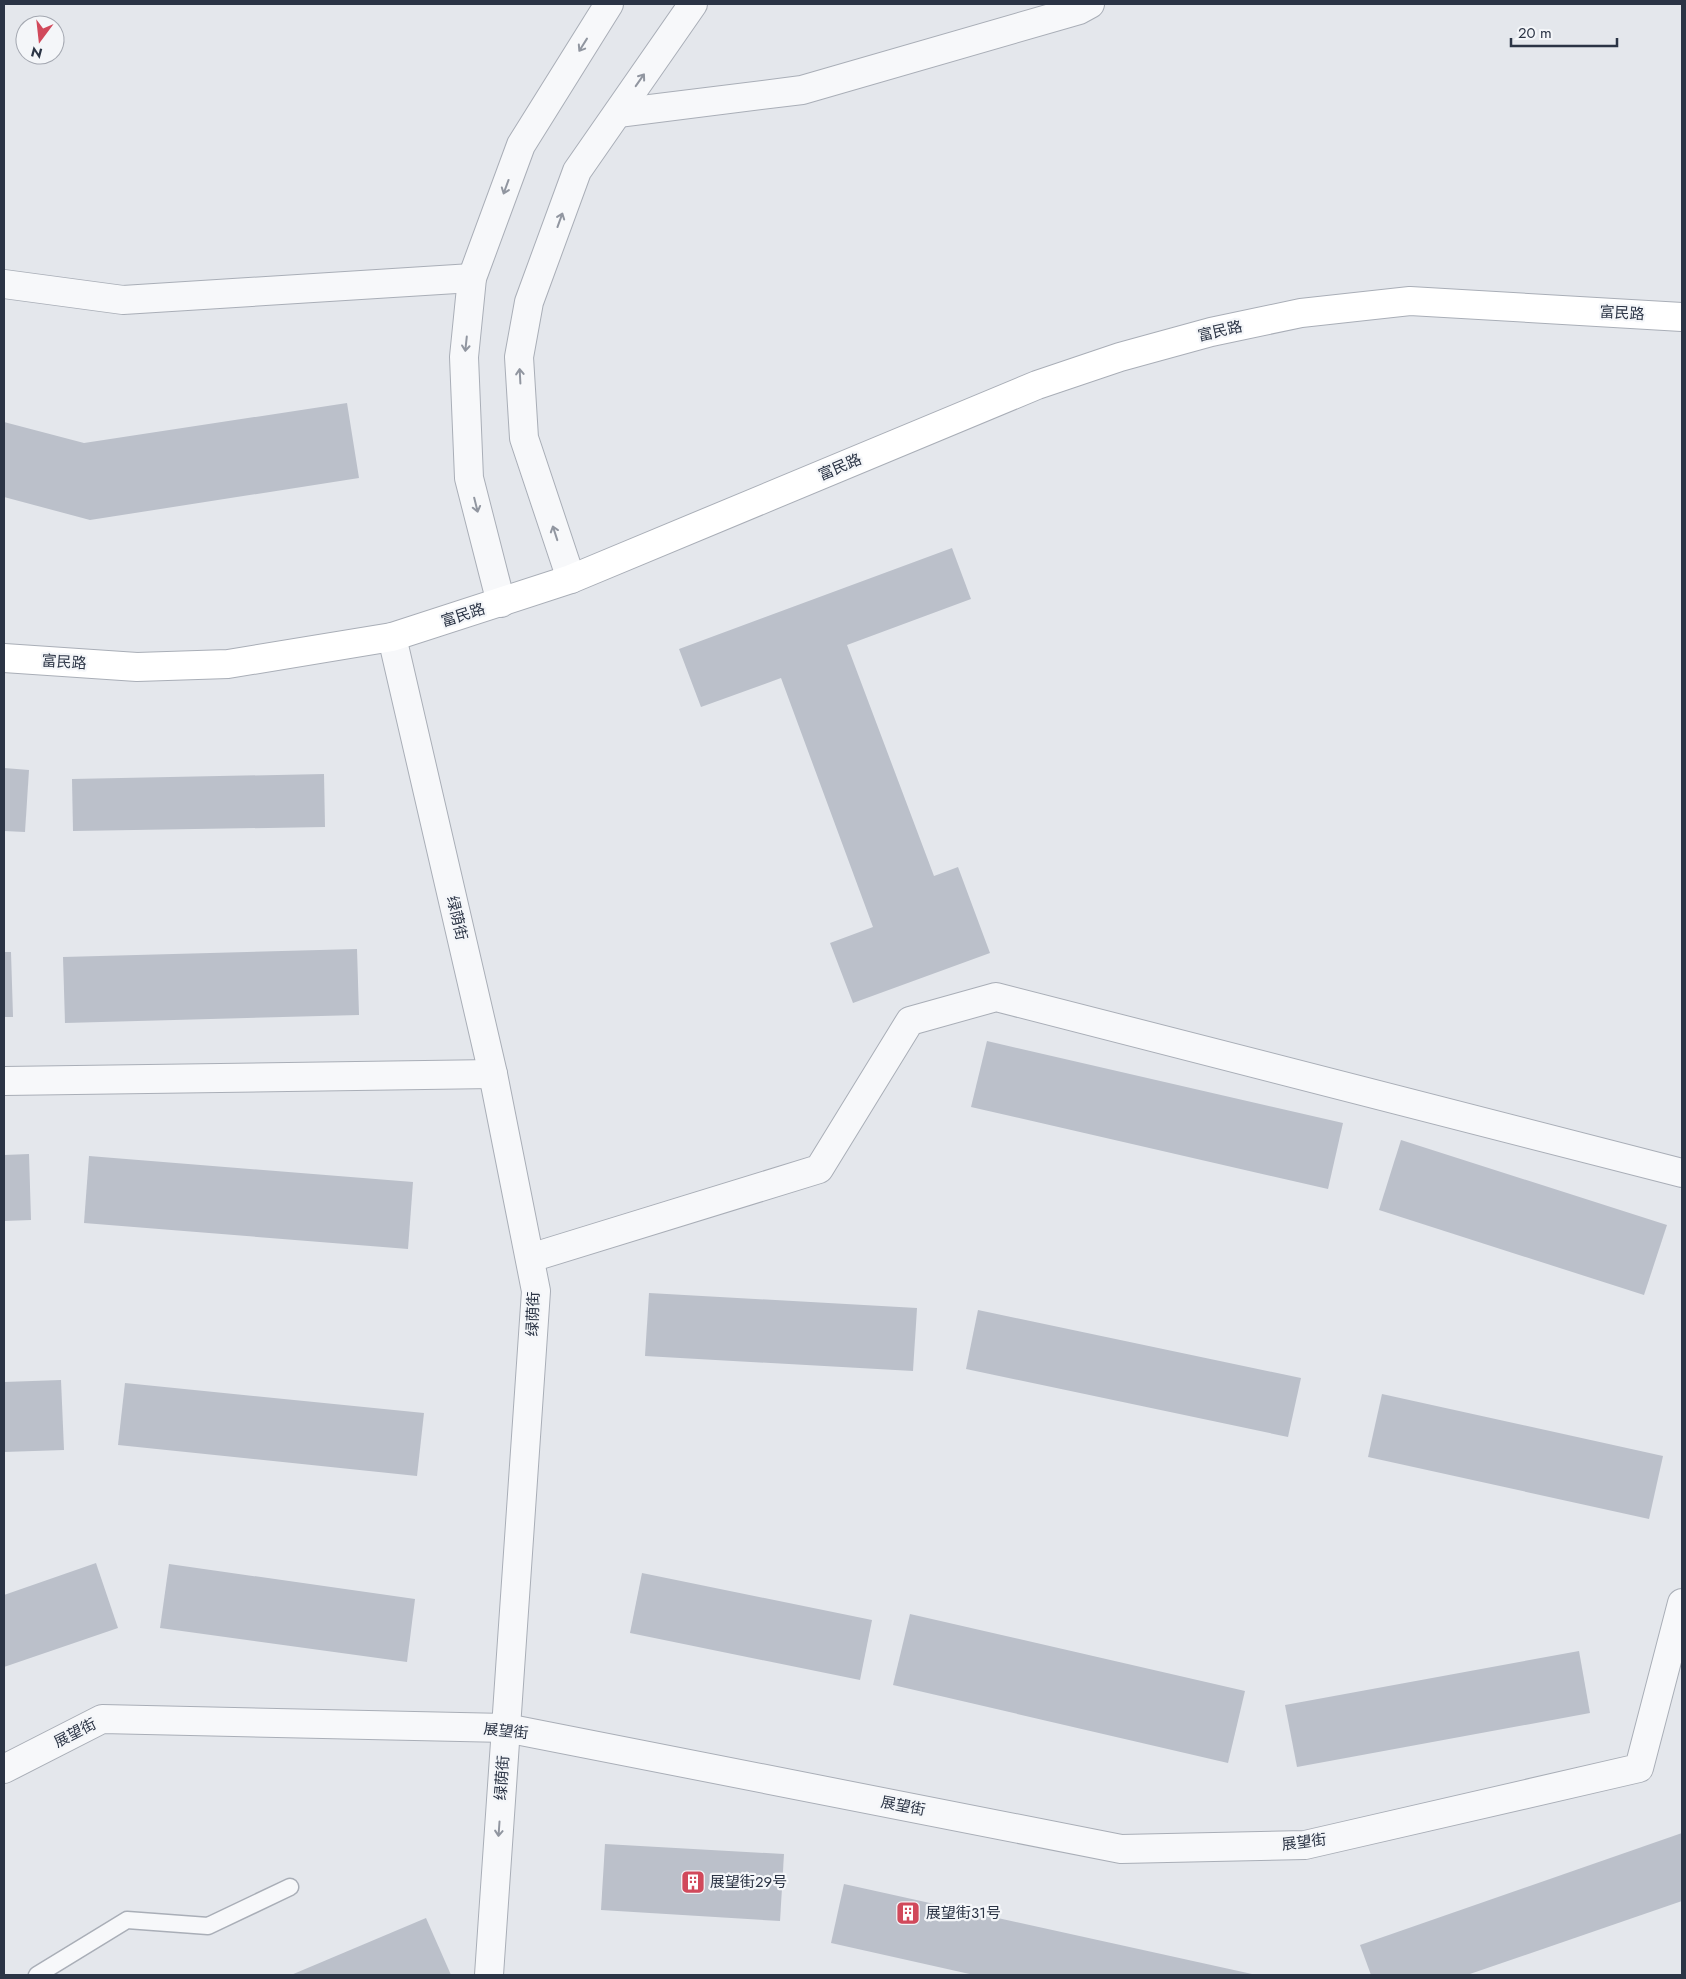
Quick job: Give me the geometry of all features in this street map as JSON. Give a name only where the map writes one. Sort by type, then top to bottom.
[{"type":"street","points":[[501,603],[469,478],[464,357],[472,278],[521,145],[608,4]]},
{"type":"street","points":[[571,579],[524,438],[519,356],[529,302],[577,171],[693,4]]},
{"type":"street","points":[[618,113],[802,90],[1079,10],[1090,4]]},
{"type":"street","points":[[4,284],[123,300],[472,278]]},
{"type":"street","name":"富民路","points":[[4,658],[137,667],[228,664],[392,637],[571,579],[1037,385],[1120,356],[1211,332],[1301,313],[1410,301],[1682,317]]},
{"type":"street","name":"绿荫街","points":[[392,637],[493,1074],[536,1291],[489,1975]]},
{"type":"street","points":[[530,1258],[819,1169],[910,1021],[996,997],[1682,1172]]},
{"type":"street","points":[[4,1081],[493,1074]]},
{"type":"street","name":"展望街","points":[[4,1770],[102,1719],[506,1728],[1121,1849],[1304,1846],[1639,1768],[1682,1603]]},
{"type":"lane","points":[[37,1975],[127,1920],[208,1926],[290,1887]]},
{"type":"building","points":[[347,403],[359,478],[90,520],[4,497],[4,422],[84,443]]},
{"type":"building","points":[[952,548],[971,599],[847,645],[934,876],[958,867],[990,953],[853,1003],[830,943],[873,927],[781,678],[701,707],[679,649]]},
{"type":"building","points":[[4,768],[29,770],[25,832],[4,831]]},
{"type":"building","points":[[324,774],[325,827],[73,831],[72,779]]},
{"type":"building","points":[[357,949],[359,1015],[65,1023],[63,957]]},
{"type":"building","points":[[4,952],[11,952],[13,1017],[4,1017]]},
{"type":"building","points":[[987,1041],[1343,1123],[1328,1189],[971,1107]]},
{"type":"building","points":[[1401,1140],[1667,1225],[1644,1295],[1379,1210]]},
{"type":"building","points":[[29,1154],[31,1220],[4,1221],[4,1155]]},
{"type":"building","points":[[89,1156],[413,1182],[408,1249],[84,1223]]},
{"type":"building","points":[[649,1293],[917,1308],[913,1371],[645,1356]]},
{"type":"building","points":[[978,1310],[1301,1378],[1288,1437],[966,1369]]},
{"type":"building","points":[[61,1380],[64,1450],[4,1452],[4,1382]]},
{"type":"building","points":[[125,1383],[424,1413],[417,1476],[118,1445]]},
{"type":"building","points":[[1382,1394],[1663,1456],[1649,1519],[1368,1457]]},
{"type":"building","points":[[96,1563],[118,1628],[4,1667],[4,1595]]},
{"type":"building","points":[[169,1564],[415,1599],[407,1662],[160,1628]]},
{"type":"building","points":[[642,1573],[872,1620],[860,1680],[630,1633]]},
{"type":"building","points":[[910,1614],[1245,1691],[1228,1763],[893,1685]]},
{"type":"building","points":[[1579,1651],[1590,1713],[1297,1767],[1285,1705]]},
{"type":"building","points":[[1682,1833],[1682,1901],[1467,1975],[1371,1975],[1360,1945]]},
{"type":"building","name":"展望街29号","points":[[605,1844],[784,1854],[780,1921],[601,1910]]},
{"type":"building","name":"展望街31号","points":[[844,1884],[1252,1975],[974,1975],[831,1943]]},
{"type":"building","points":[[426,1918],[451,1975],[291,1975]]},
{"type":"place","name":"展望街29号","points":[[693,1882]]},
{"type":"place","name":"展望街31号","points":[[908,1913]]}]
